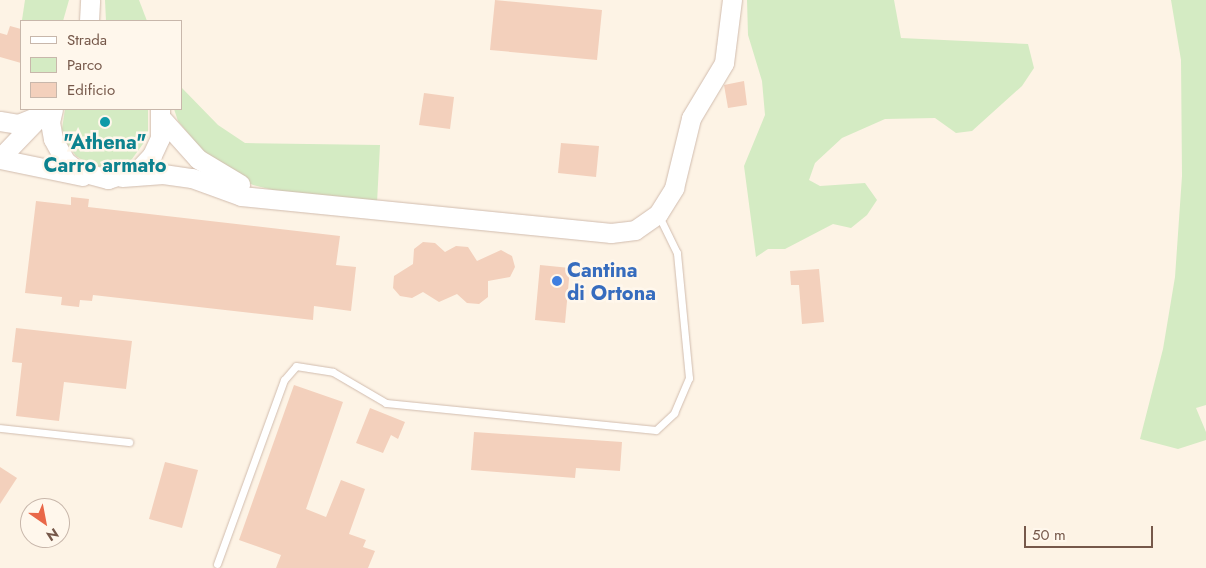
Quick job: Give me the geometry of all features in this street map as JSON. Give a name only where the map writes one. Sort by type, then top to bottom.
[{"type":"main road","points":[[47,111],[0,158],[31,167],[94,177],[163,174],[192,178],[241,196],[611,233],[635,230],[658,214],[674,188],[691,118],[724,63],[732,0]]},
{"type":"main road","points":[[0,121],[18,124],[47,111]]},
{"type":"main road","points":[[47,111],[51,131],[60,154],[71,166],[94,177]]},
{"type":"main road","points":[[161,114],[189,150],[215,172],[278,199]]},
{"type":"main road","points":[[122,177],[139,168],[152,155],[160,138],[161,114]]},
{"type":"main road","points":[[0,177],[31,167]]},
{"type":"lane","points":[[217,564],[284,380],[296,366],[333,372],[386,403],[656,430],[674,413],[690,378],[677,253],[658,214]]},
{"type":"lane","points":[[0,428],[129,442]]},
{"type":"green space","points":[[25,0],[69,0],[63,20],[22,20]]},
{"type":"green space","points":[[105,0],[139,0],[147,20],[106,20]]},
{"type":"green space","points":[[747,0],[894,0],[901,38],[1028,44],[1034,68],[1022,86],[972,131],[956,133],[935,118],[885,119],[842,138],[815,163],[809,180],[820,186],[865,183],[877,200],[867,215],[851,228],[833,224],[785,249],[768,249],[756,257],[744,166],[765,115],[762,81],[748,35]]},
{"type":"green space","points":[[1171,0],[1206,0],[1206,405],[1196,408],[1206,432],[1206,440],[1178,449],[1140,439],[1163,349],[1175,277],[1182,176],[1181,60]]},
{"type":"green space","points":[[182,88],[218,125],[245,143],[380,145],[377,203],[285,193],[253,185],[215,166],[178,121],[174,110],[182,110]]},
{"type":"green space","points":[[65,110],[148,110],[148,137],[132,159],[119,165],[104,167],[89,164],[76,156],[67,144],[62,129]]},
{"type":"building","points":[[495,0],[602,10],[597,60],[490,50]]},
{"type":"building","points":[[10,26],[20,29],[20,63],[0,57],[0,33],[7,35]]},
{"type":"building","points":[[744,81],[747,105],[728,108],[724,85]]},
{"type":"building","points":[[424,93],[454,97],[450,129],[419,125]]},
{"type":"building","points":[[561,143],[599,146],[596,177],[558,173]]},
{"type":"building","points":[[71,197],[89,199],[88,207],[340,236],[336,265],[356,267],[351,311],[314,306],[313,320],[93,295],[92,301],[80,300],[79,307],[61,305],[62,297],[25,293],[36,201],[71,205]]},
{"type":"building","points":[[423,242],[435,243],[445,252],[456,246],[468,247],[477,261],[501,250],[512,256],[515,267],[510,277],[488,281],[488,297],[479,304],[467,303],[457,294],[439,302],[423,292],[412,298],[400,296],[393,288],[394,276],[413,264],[414,249]]},
{"type":"building","points":[[540,265],[570,268],[565,323],[535,320]]},
{"type":"building","points":[[819,269],[824,322],[802,324],[799,285],[791,285],[790,271]]},
{"type":"building","points":[[16,328],[132,341],[126,389],[64,382],[59,421],[16,416],[22,363],[12,362]]},
{"type":"building","points":[[294,385],[343,402],[306,509],[326,517],[341,480],[365,489],[349,534],[366,540],[363,547],[375,551],[368,568],[276,568],[281,555],[239,540]]},
{"type":"building","points":[[370,408],[405,422],[398,439],[391,435],[383,453],[356,443]]},
{"type":"building","points":[[474,432],[622,442],[620,471],[576,468],[575,478],[471,470]]},
{"type":"building","points":[[165,462],[198,470],[182,528],[149,519]]},
{"type":"building","points":[[0,467],[17,478],[0,504]]},
{"type":"place","name":"\"Athena\" Carro armato","points":[[105,122]]},
{"type":"place","name":"Cantina di Ortona","points":[[557,281]]}]
